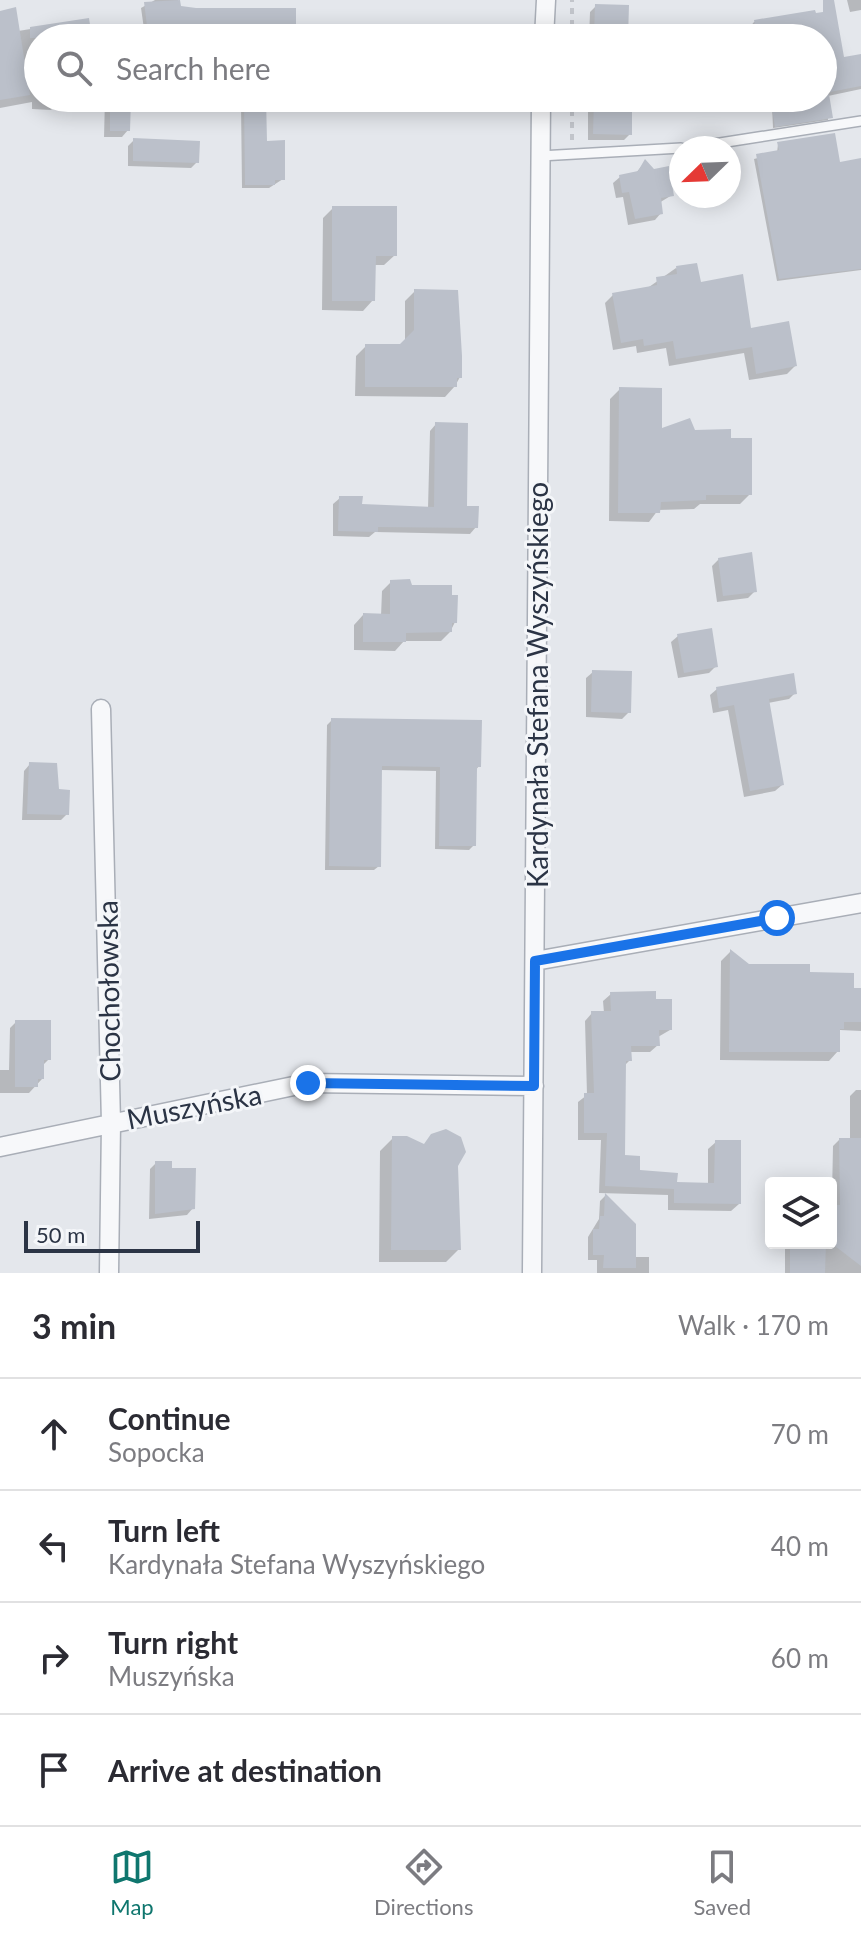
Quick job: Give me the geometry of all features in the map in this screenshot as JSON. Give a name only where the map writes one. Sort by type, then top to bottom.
[{"type":"street","points":[[545,24],[546,0]]},
{"type":"street","name":"Kardynała Stefana Wyszyńskiego","points":[[532,1273],[541,112]]},
{"type":"street","name":"Chochołowska","points":[[101,709],[111,1123],[109,1273]]},
{"type":"street","points":[[535,961],[861,903]]},
{"type":"street","name":"Muszyńska","points":[[0,1147],[308,1083],[534,1086]]},
{"type":"lane","points":[[741,140],[861,121]]},
{"type":"lane","points":[[540,156],[669,149]]},
{"type":"path","points":[[572,0],[572,24]]},
{"type":"path","points":[[572,112],[572,154]]},
{"type":"building","points":[[180,0],[181,6],[196,8],[296,8],[296,24],[147,24],[144,2]]},
{"type":"building","points":[[823,0],[834,0],[844,57],[861,54],[861,86],[837,91],[837,24],[755,24],[754,20],[815,10],[816,13],[823,12]]},
{"type":"building","points":[[595,4],[629,5],[628,24],[594,24]]},
{"type":"building","points":[[16,7],[24,57],[24,96],[0,100],[0,11]]},
{"type":"building","points":[[89,18],[90,24],[50,24]]},
{"type":"building","points":[[110,112],[131,112],[130,131],[110,131]]},
{"type":"building","points":[[244,112],[266,112],[267,141],[285,140],[285,180],[275,180],[275,185],[245,185]]},
{"type":"building","points":[[594,112],[632,112],[632,135],[593,134]]},
{"type":"building","points":[[772,112],[832,112],[833,118],[775,127]]},
{"type":"building","points":[[835,133],[840,162],[861,158],[861,269],[779,279],[756,154],[779,150],[777,142]]},
{"type":"building","points":[[133,138],[200,141],[199,163],[133,161]]},
{"type":"building","points":[[645,159],[654,169],[669,166],[669,197],[661,198],[663,214],[635,219],[629,192],[622,193],[619,175],[638,171]]},
{"type":"building","points":[[332,206],[397,206],[397,256],[376,256],[375,301],[332,301]]},
{"type":"building","points":[[697,263],[701,282],[743,274],[751,328],[789,321],[797,366],[756,374],[752,347],[676,359],[673,341],[644,346],[643,339],[621,343],[612,293],[657,285],[656,277],[677,274],[676,266]]},
{"type":"building","points":[[414,289],[458,290],[462,378],[457,378],[457,387],[365,387],[365,344],[400,344],[414,330]]},
{"type":"building","points":[[619,387],[662,388],[662,428],[690,418],[695,430],[731,429],[731,438],[752,438],[752,495],[706,495],[706,500],[661,502],[660,513],[618,513]]},
{"type":"building","points":[[435,422],[468,423],[467,506],[479,506],[478,528],[378,527],[378,532],[338,531],[339,496],[363,496],[362,504],[434,507]]},
{"type":"building","points":[[752,552],[757,592],[723,596],[718,558]]},
{"type":"building","points":[[410,579],[412,585],[452,585],[452,595],[458,595],[457,623],[452,623],[452,632],[406,633],[406,642],[363,642],[363,613],[390,614],[390,580]]},
{"type":"building","points":[[712,628],[718,667],[684,673],[677,634]]},
{"type":"building","points":[[592,670],[632,671],[631,713],[591,712]]},
{"type":"building","points":[[794,673],[797,694],[769,699],[784,785],[750,791],[734,705],[719,708],[716,687]]},
{"type":"building","points":[[331,718],[482,720],[481,767],[477,767],[476,846],[439,846],[440,767],[382,766],[381,867],[329,866]]},
{"type":"building","points":[[29,762],[57,763],[59,789],[70,790],[69,815],[27,814]]},
{"type":"building","points":[[730,949],[749,964],[810,964],[810,972],[854,973],[854,988],[861,988],[861,1022],[844,1022],[844,1029],[840,1029],[840,1052],[729,1052]]},
{"type":"building","points":[[656,991],[656,999],[672,999],[672,1030],[659,1030],[660,1046],[631,1046],[632,1061],[626,1061],[625,1155],[640,1156],[640,1170],[678,1173],[677,1182],[714,1183],[715,1140],[741,1140],[741,1204],[674,1203],[674,1189],[605,1186],[607,1133],[584,1133],[584,1093],[594,1093],[591,1011],[611,1011],[610,992]]},
{"type":"building","points":[[15,1020],[51,1020],[51,1060],[44,1060],[44,1079],[38,1079],[38,1087],[15,1087]]},
{"type":"building","points":[[446,1129],[461,1137],[466,1152],[458,1166],[461,1250],[391,1250],[392,1136],[407,1136],[424,1144],[431,1134]]},
{"type":"building","points":[[839,1138],[861,1138],[861,1266],[837,1248],[837,1205],[840,1205]]},
{"type":"building","points":[[155,1161],[172,1161],[172,1168],[196,1168],[195,1209],[155,1214]]},
{"type":"building","points":[[605,1193],[636,1224],[636,1268],[603,1268],[604,1255],[593,1255],[593,1229],[599,1229],[600,1216],[604,1216]]},
{"type":"building","points":[[790,1249],[826,1249],[825,1273],[790,1273]]},
{"type":"route","points":[[308,1083],[343,1081],[534,1086],[535,961],[777,918]]}]
